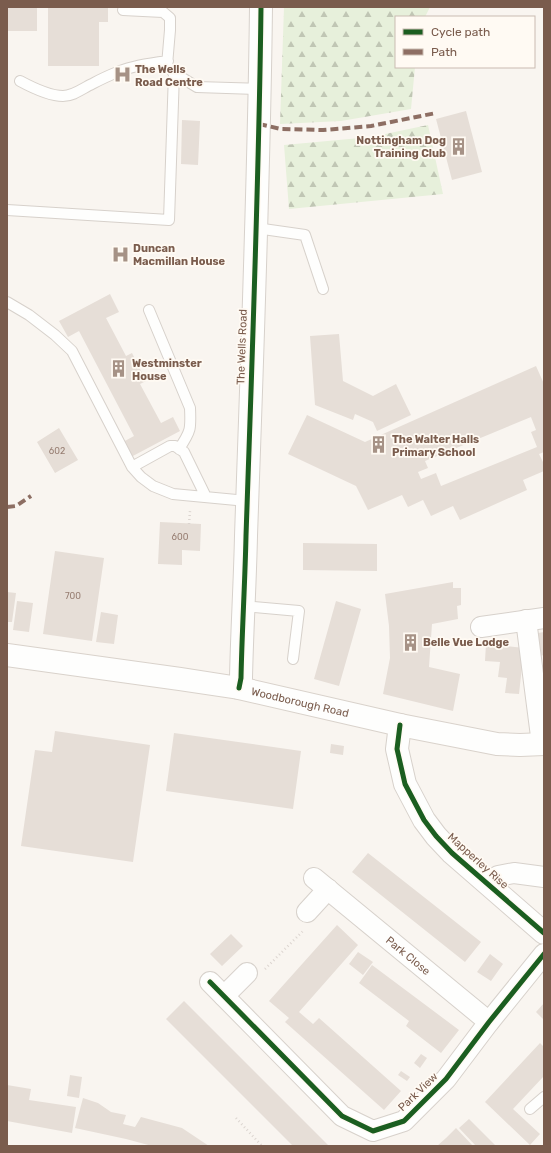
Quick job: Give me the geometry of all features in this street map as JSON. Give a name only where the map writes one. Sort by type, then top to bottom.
[{"type":"street","name":"The Wells Road","points":[[239,688],[241,678],[242,606],[256,228],[261,7]]},
{"type":"street","points":[[481,627],[535,619],[543,744]]},
{"type":"street","name":"Woodborough Road","points":[[7,655],[180,678],[239,688],[400,725],[497,744],[543,744]]},
{"type":"street","name":"Mapperley Rise","points":[[400,725],[397,749],[405,784],[424,820],[436,836],[452,853],[544,933]]},
{"type":"street","points":[[488,884],[498,876],[514,873],[544,877]]},
{"type":"street","name":"Park Close","points":[[308,918],[321,884],[489,1022]]},
{"type":"street","name":"Park View","points":[[256,971],[217,989],[342,1116],[373,1131],[404,1120],[446,1080],[489,1022],[544,954]]},
{"type":"lane","points":[[123,10],[163,12],[170,18],[168,65],[174,73],[197,87],[260,89]]},
{"type":"lane","points":[[20,81],[39,90],[64,96],[74,93],[92,83],[122,71],[141,65],[168,61]]},
{"type":"lane","points":[[7,210],[169,220],[174,73]]},
{"type":"lane","points":[[256,228],[305,235],[323,289]]},
{"type":"lane","points":[[7,302],[29,315],[55,334],[72,351],[132,467],[141,477],[153,486],[173,494],[247,501]]},
{"type":"lane","points":[[149,310],[190,408],[190,433],[179,449]]},
{"type":"lane","points":[[132,467],[170,446],[175,446],[184,452],[206,497]]},
{"type":"lane","points":[[242,606],[299,611],[293,659]]},
{"type":"lane","points":[[530,1109],[544,1097]]},
{"type":"path","points":[[189,524],[190,508]]},
{"type":"path","points":[[256,971],[308,918]]},
{"type":"path","points":[[236,1118],[262,1146]]},
{"type":"green space","points":[[284,7],[430,7],[426,16],[395,16],[395,68],[415,68],[411,109],[341,121],[280,124]]},
{"type":"green space","points":[[428,125],[443,194],[289,209],[284,145],[371,137]]},
{"type":"building","points":[[7,7],[37,7],[37,31],[7,31]]},
{"type":"building","points":[[48,7],[108,7],[108,22],[99,22],[99,66],[48,66]]},
{"type":"building","name":"Nottingham Dog Training Club","points":[[466,111],[482,172],[452,180],[436,119]]},
{"type":"building","points":[[182,120],[200,121],[198,165],[181,164]]},
{"type":"building","name":"Westminster House","points":[[110,294],[119,312],[106,318],[126,356],[132,353],[146,381],[140,384],[161,423],[173,417],[180,431],[131,457],[123,442],[134,436],[79,331],[68,337],[59,321]]},
{"type":"building","points":[[339,334],[343,381],[373,396],[396,384],[411,415],[377,431],[373,422],[355,414],[353,420],[315,405],[310,336]]},
{"type":"building","name":"The Walter Halls Primary School","points":[[536,366],[544,384],[544,452],[539,454],[544,464],[544,471],[523,480],[527,490],[460,520],[453,506],[431,516],[423,500],[408,507],[402,495],[368,510],[356,486],[288,454],[307,415],[365,442]],"holes":[[[531,417],[536,430],[531,432],[537,447],[441,486],[436,473],[421,479],[418,472],[428,468],[425,461]]]},
{"type":"building","points":[[59,428],[78,460],[55,473],[37,442]]},
{"type":"building","points":[[160,522],[201,524],[200,551],[182,550],[182,565],[158,564]]},
{"type":"building","points":[[303,543],[377,544],[377,571],[303,570]]},
{"type":"building","points":[[55,551],[104,558],[92,641],[43,634]]},
{"type":"building","name":"Belle Vue Lodge","points":[[453,582],[453,588],[461,588],[461,605],[457,606],[458,619],[432,624],[429,667],[460,674],[453,711],[383,694],[390,658],[389,626],[385,594]]},
{"type":"building","points":[[7,592],[16,593],[12,622],[7,622]]},
{"type":"building","points":[[17,601],[33,603],[29,632],[13,630]]},
{"type":"building","points":[[336,601],[361,609],[339,686],[314,679]]},
{"type":"building","points":[[101,612],[118,615],[114,644],[96,642]]},
{"type":"building","points":[[544,632],[544,655],[536,657],[532,634]]},
{"type":"building","points":[[486,644],[524,648],[519,694],[505,693],[507,678],[498,677],[500,662],[485,661]]},
{"type":"building","points":[[55,731],[150,745],[133,862],[21,846],[35,750],[52,752]]},
{"type":"building","points":[[174,733],[301,751],[293,809],[166,791]]},
{"type":"building","points":[[331,744],[344,746],[343,755],[330,753]]},
{"type":"building","points":[[368,853],[481,942],[465,962],[352,872]]},
{"type":"building","points":[[337,925],[358,945],[299,1012],[313,1024],[319,1018],[401,1091],[384,1110],[285,1022],[289,1018],[269,1001]]},
{"type":"building","points":[[231,934],[243,946],[222,966],[210,954]]},
{"type":"building","points":[[358,952],[373,962],[363,975],[349,964]]},
{"type":"building","points":[[490,954],[503,964],[491,981],[477,972]]},
{"type":"building","points":[[372,965],[459,1030],[441,1053],[406,1026],[409,1021],[359,983]]},
{"type":"building","points":[[184,1001],[329,1146],[293,1146],[166,1019]]},
{"type":"building","points":[[544,1003],[544,1020],[536,1012]]},
{"type":"building","points":[[540,1043],[544,1047],[544,1076],[513,1109],[540,1134],[530,1145],[485,1102]]},
{"type":"building","points":[[421,1054],[427,1058],[420,1068],[414,1063]]},
{"type":"building","points":[[401,1071],[410,1077],[407,1081],[398,1075]]},
{"type":"building","points":[[70,1075],[82,1077],[79,1098],[67,1096]]},
{"type":"building","points":[[7,1085],[31,1089],[29,1100],[76,1107],[72,1133],[7,1121]]},
{"type":"building","points":[[83,1098],[98,1103],[111,1112],[126,1115],[123,1124],[135,1127],[141,1117],[182,1128],[209,1146],[152,1146],[75,1128]]},
{"type":"building","points":[[469,1119],[496,1146],[476,1146],[459,1128]]},
{"type":"building","points":[[456,1128],[473,1146],[437,1146],[446,1138]]},
{"type":"marked path","points":[[259,124],[281,129],[323,130],[371,126],[436,113]]},
{"type":"marked path","points":[[7,507],[16,506],[31,496]]},
{"type":"cycle path","points":[[239,688],[241,678],[255,272],[261,7]]},
{"type":"cycle path","points":[[400,725],[397,749],[405,784],[424,820],[436,836],[452,853],[544,933]]},
{"type":"cycle path","points":[[210,982],[342,1116],[373,1131],[404,1121],[446,1079],[489,1022],[544,954]]},
{"type":"place","name":"The Wells Road Centre","points":[[122,75]]},
{"type":"place","name":"Nottingham Dog Training Club","points":[[459,146]]},
{"type":"place","name":"Duncan Macmillan House","points":[[120,254]]},
{"type":"place","name":"Westminster House","points":[[119,369]]},
{"type":"place","name":"The Walter Halls Primary School","points":[[379,445]]},
{"type":"place","name":"Belle Vue Lodge","points":[[410,642]]}]
